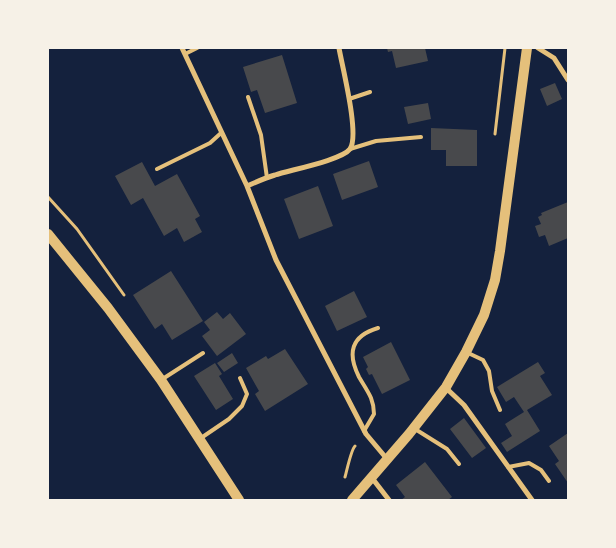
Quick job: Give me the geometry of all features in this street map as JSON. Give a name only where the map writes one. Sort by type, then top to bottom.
[{"type":"main road","points":[[352,500],[446,387],[484,315],[499,261],[527,48]]},
{"type":"main road","points":[[48,234],[108,308],[161,380],[239,500]]},
{"type":"street","points":[[182,48],[247,186],[276,260],[365,433],[387,460]]},
{"type":"street","points":[[247,186],[267,178],[337,158],[350,149],[354,138],[353,124],[339,48]]},
{"type":"street","points":[[538,48],[554,58],[568,80]]},
{"type":"street","points":[[446,387],[464,405],[532,500]]},
{"type":"street","points":[[372,478],[389,500]]},
{"type":"lane","points":[[184,54],[197,48]]},
{"type":"lane","points":[[349,99],[370,92]]},
{"type":"lane","points":[[248,97],[261,135],[267,178]]},
{"type":"lane","points":[[157,169],[210,143],[221,133]]},
{"type":"lane","points":[[350,149],[376,141],[421,138]]},
{"type":"lane","points":[[365,433],[374,414],[372,399],[358,375],[352,357],[356,341],[368,331],[378,328]]},
{"type":"lane","points":[[466,352],[483,360],[489,371],[492,391],[500,410]]},
{"type":"lane","points":[[161,380],[202,353]]},
{"type":"lane","points":[[199,439],[229,418],[242,406],[247,394],[240,378]]},
{"type":"lane","points":[[413,428],[447,449],[459,464]]},
{"type":"lane","points":[[508,467],[529,463],[541,470],[549,481]]},
{"type":"path","points":[[494,142],[505,48]]},
{"type":"path","points":[[344,481],[351,459],[352,448],[365,433]]},
{"type":"building","points":[[387,48],[425,48],[428,61],[396,68],[392,51],[388,52]]},
{"type":"building","points":[[282,55],[297,103],[265,113],[257,90],[251,92],[243,67]]},
{"type":"building","points":[[555,83],[562,99],[547,106],[540,89]]},
{"type":"building","points":[[428,103],[431,119],[408,124],[404,107]]},
{"type":"building","points":[[431,128],[477,130],[477,166],[446,166],[446,150],[431,150]]},
{"type":"building","points":[[369,161],[378,187],[342,200],[333,174]]},
{"type":"building","points":[[142,162],[155,186],[177,174],[200,216],[195,219],[202,232],[184,242],[177,228],[164,236],[143,198],[131,205],[115,176]]},
{"type":"building","points":[[318,186],[333,226],[299,239],[284,199]]},
{"type":"building","points":[[568,202],[568,238],[549,246],[545,235],[539,237],[535,226],[541,224],[538,217],[542,215],[541,213]]},
{"type":"building","points":[[171,271],[203,321],[172,340],[162,324],[155,329],[133,295]]},
{"type":"building","points":[[354,291],[367,317],[337,331],[325,306]]},
{"type":"building","points":[[217,312],[223,319],[230,313],[246,334],[217,356],[202,336],[210,330],[204,322]]},
{"type":"building","points":[[391,342],[410,380],[382,394],[372,374],[369,375],[366,369],[368,367],[363,357]]},
{"type":"building","points":[[285,349],[308,384],[265,411],[255,394],[259,391],[246,368],[266,356],[268,359]]},
{"type":"building","points":[[232,353],[238,363],[224,372],[217,363]]},
{"type":"building","points":[[538,362],[545,373],[540,376],[552,395],[527,410],[540,431],[507,452],[501,443],[512,436],[505,424],[524,412],[514,397],[506,402],[497,387]]},
{"type":"building","points":[[215,363],[222,374],[219,376],[233,399],[216,410],[194,376]]},
{"type":"building","points":[[464,418],[486,448],[472,458],[450,429]]},
{"type":"building","points":[[568,433],[568,483],[555,464],[559,461],[549,446]]},
{"type":"building","points":[[425,462],[452,497],[448,500],[401,500],[405,497],[396,485]]}]
